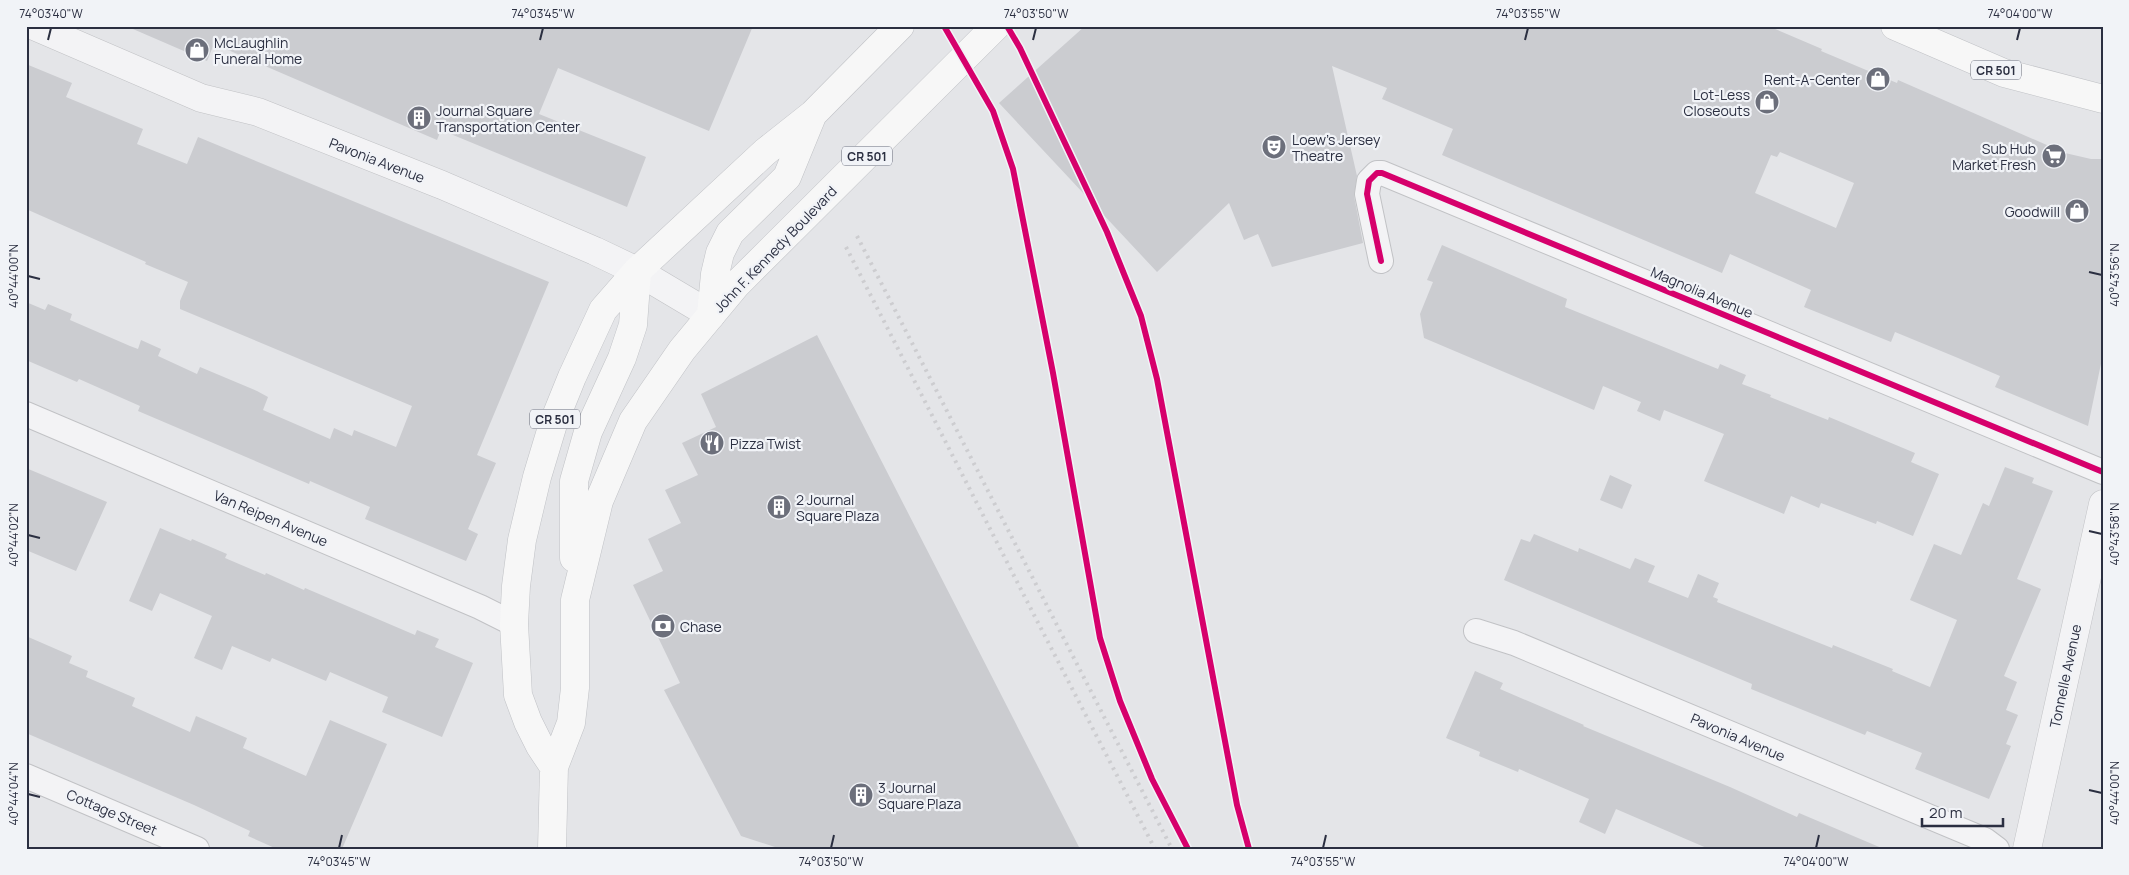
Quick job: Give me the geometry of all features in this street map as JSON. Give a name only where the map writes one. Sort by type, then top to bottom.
[{"type":"main road","name":"CR 501","points":[[554,766],[540,746],[528,722],[518,695],[514,624],[516,586],[522,540],[537,476],[553,424],[572,377],[604,310],[638,271],[765,152],[813,114],[900,26]]},
{"type":"main road","name":"John F. Kennedy Boulevard","points":[[552,849],[554,766],[571,723],[575,688],[575,600],[599,501],[633,421],[682,350],[736,285],[996,26]]},
{"type":"main road","name":"CR 501","points":[[1895,26],[2004,73],[2103,99]]},
{"type":"main road","points":[[711,314],[715,274],[720,253],[730,234],[787,177],[813,114]]},
{"type":"main road","points":[[575,600],[574,481],[591,424],[622,358],[633,325],[638,271]]},
{"type":"street","name":"Pavonia Avenue","points":[[34,26],[200,98],[258,112],[442,185],[638,271],[711,314]]},
{"type":"street","name":"Magnolia Avenue","points":[[1382,261],[1367,194],[1369,181],[1377,173],[1382,173],[2103,472]]},
{"type":"street","name":"Van Reipen Avenue","points":[[26,414],[480,607],[514,624]]},
{"type":"street","name":"Tonnelle Avenue","points":[[2028,849],[2103,504]]},
{"type":"street","name":"Pavonia Avenue","points":[[1476,630],[1514,643],[1985,840],[1997,849]]},
{"type":"street","name":"Cottage Street","points":[[26,776],[197,849]]},
{"type":"building","name":"Journal Square Transportation Center","points":[[126,26],[753,26],[709,131],[558,68],[539,114],[646,157],[627,207],[441,130],[437,140],[214,44],[207,61]]},
{"type":"building","points":[[1085,26],[1768,26],[1822,49],[1821,51],[1897,83],[1898,80],[2065,153],[2091,159],[2103,159],[2103,354],[2088,426],[1995,387],[2000,376],[1958,358],[1895,332],[1891,342],[1804,307],[1811,290],[1730,254],[1722,273],[1442,155],[1453,129],[1382,99],[1387,88],[1332,66],[1357,176],[1354,196],[1363,243],[1272,267],[1258,234],[1244,240],[1229,203],[1157,272],[999,103]],"holes":[[[1780,152],[1854,183],[1836,228],[1755,193],[1771,155],[1777,157]]]},
{"type":"building","points":[[26,64],[72,83],[66,97],[143,129],[137,144],[187,164],[198,137],[549,282],[477,455],[496,463],[468,529],[478,534],[466,561],[365,519],[370,507],[310,481],[309,484],[138,411],[140,406],[79,379],[77,382],[26,360],[26,302],[45,310],[48,304],[72,314],[70,320],[130,346],[138,349],[141,340],[161,349],[158,356],[197,374],[200,367],[257,391],[268,397],[263,410],[330,439],[334,428],[352,436],[354,430],[396,447],[412,406],[180,309],[180,301],[188,282],[26,209]]},
{"type":"building","points":[[1442,245],[1567,299],[1565,307],[1718,369],[1720,364],[1746,375],[1742,384],[1771,395],[1770,397],[1828,420],[1829,417],[1915,453],[1911,462],[1939,474],[1913,536],[1877,521],[1876,524],[1821,503],[1819,508],[1791,496],[1784,514],[1704,481],[1724,434],[1664,410],[1660,421],[1637,411],[1641,402],[1603,386],[1594,410],[1424,338],[1420,314],[1433,282],[1427,280]]},
{"type":"building","points":[[817,335],[1080,849],[781,849],[741,836],[664,690],[680,683],[633,585],[663,571],[648,539],[681,523],[665,490],[698,475],[682,443],[716,427],[701,394]]},
{"type":"building","points":[[2005,467],[2034,478],[2032,483],[2053,491],[2017,579],[2041,589],[2004,676],[2017,682],[2006,710],[2018,715],[2006,744],[2011,746],[1989,799],[1915,769],[1922,753],[1867,731],[1865,735],[1751,689],[1752,684],[1504,580],[1521,539],[1530,542],[1534,534],[1578,552],[1579,548],[1630,569],[1635,558],[1655,566],[1648,582],[1688,598],[1698,574],[1719,583],[1713,597],[1718,599],[1717,602],[1832,648],[1833,645],[1893,669],[1892,671],[1930,687],[1957,620],[1910,600],[1934,544],[1961,555],[1983,503],[1989,506]]},
{"type":"building","points":[[26,468],[107,502],[76,571],[26,550]]},
{"type":"building","points":[[1610,475],[1632,485],[1622,509],[1600,500]]},
{"type":"building","points":[[160,528],[227,554],[225,558],[265,575],[266,573],[304,590],[305,588],[415,635],[417,630],[439,639],[435,647],[473,663],[442,737],[382,712],[388,697],[330,672],[326,681],[272,658],[270,662],[232,646],[222,670],[194,658],[212,616],[160,593],[152,611],[129,601]]},
{"type":"building","points":[[26,636],[72,656],[69,663],[88,671],[86,677],[135,698],[132,706],[190,732],[196,716],[247,738],[243,748],[306,776],[330,720],[387,744],[342,849],[277,849],[248,836],[250,831],[194,805],[26,733]]},
{"type":"building","points":[[1475,671],[1503,683],[1500,689],[1583,726],[1797,817],[1799,813],[1884,849],[1709,849],[1616,809],[1605,834],[1579,822],[1589,799],[1519,769],[1518,772],[1479,756],[1480,752],[1446,738]]},
{"type":"railway","points":[[993,111],[1013,169],[1025,223],[1100,638],[1120,701],[1152,779],[1188,849]]},
{"type":"railway","points":[[1090,195],[1141,316],[1157,379],[1237,805],[1249,849]]},
{"type":"railway","points":[[857,236],[1172,849]]},
{"type":"railway","points":[[846,247],[1155,849]]},
{"type":"cycle path","points":[[944,26],[993,111],[1013,169],[1053,373],[1100,638],[1120,701],[1152,779],[1188,849]]},
{"type":"cycle path","points":[[1007,26],[1020,48],[1107,232],[1141,316],[1157,379],[1237,805],[1249,849]]},
{"type":"cycle path","points":[[1381,261],[1367,194],[1369,181],[1377,173],[1382,173],[2103,472]]},
{"type":"place","name":"McLaughlin Funeral Home","points":[[197,50]]},
{"type":"place","name":"Rent-A-Center","points":[[1878,79]]},
{"type":"place","name":"Lot-Less Closeouts","points":[[1767,102]]},
{"type":"place","name":"Journal Square Transportation Center","points":[[419,118]]},
{"type":"place","name":"Loew's Jersey Theatre","points":[[1274,147]]},
{"type":"place","name":"Sub Hub Market Fresh","points":[[2054,156]]},
{"type":"place","name":"Goodwill","points":[[2077,211]]},
{"type":"place","name":"Pizza Twist","points":[[712,443]]},
{"type":"place","name":"2 Journal Square Plaza","points":[[779,507]]},
{"type":"place","name":"Chase","points":[[663,626]]},
{"type":"place","name":"3 Journal Square Plaza","points":[[861,795]]}]
